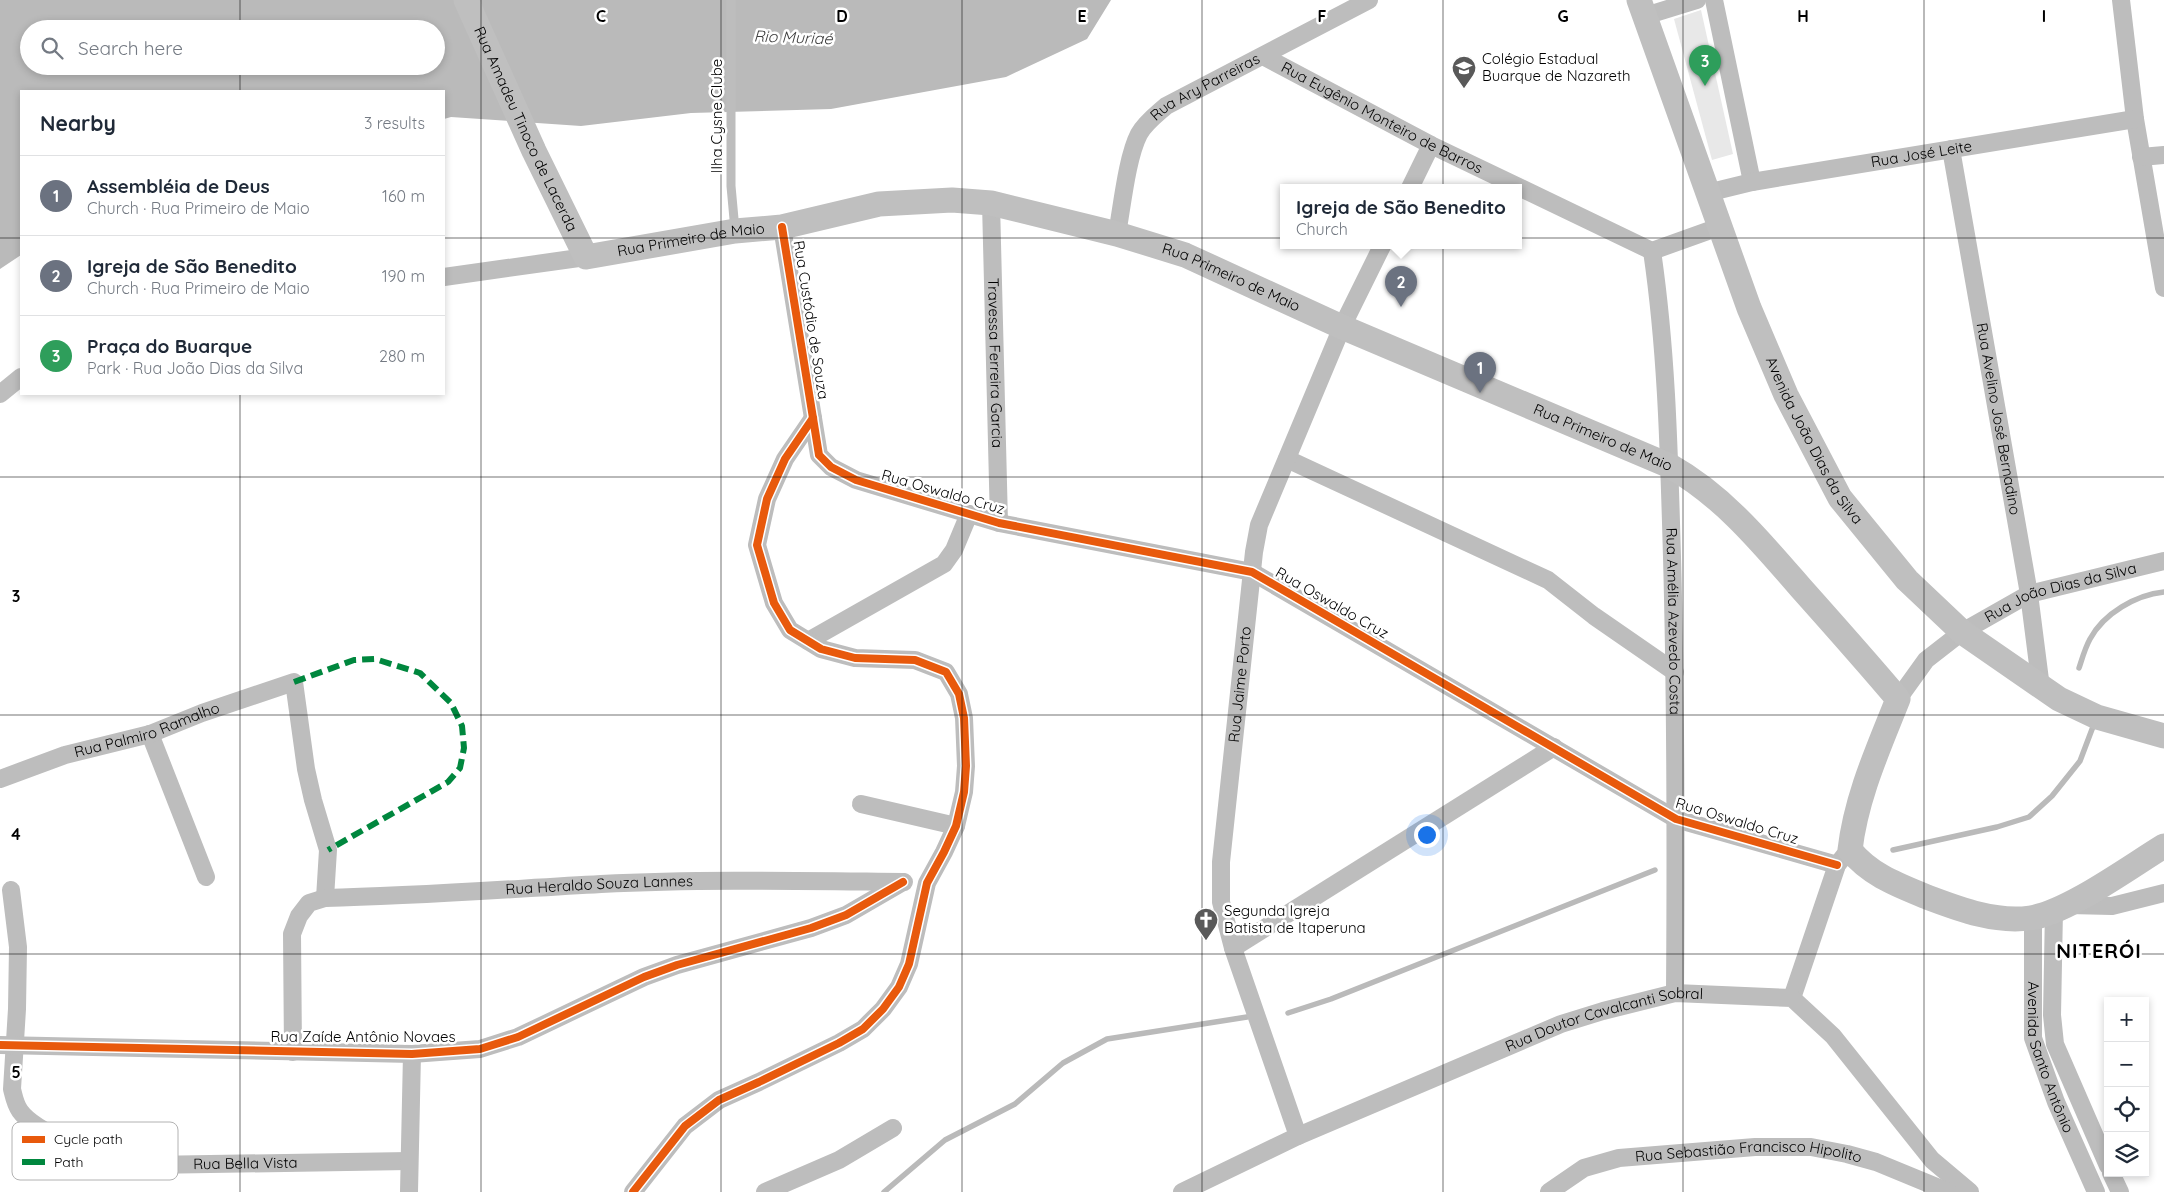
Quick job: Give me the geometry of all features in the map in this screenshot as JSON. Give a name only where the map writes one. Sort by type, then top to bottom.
[{"type":"main road","name":"Rua Amadeu Tinoco de Lacerda","points":[[466,0],[534,152],[586,257]]},
{"type":"main road","name":"Avenida João Dias da Silva","points":[[1642,8],[1749,308],[1786,395],[1840,498],[1907,580],[1962,632],[2059,699],[2097,717],[2164,736]]},
{"type":"main road","name":"Rua Primeiro de Maio","points":[[586,257],[735,231],[782,227],[879,204],[952,200],[991,203],[1117,234],[1185,255],[1342,327],[1670,466],[1708,491],[1748,528],[1898,698]]},
{"type":"main road","points":[[1898,698],[1864,788],[1844,857],[1860,863],[1874,873],[1935,900],[1970,912],[1997,917],[2051,911],[2164,846]]},
{"type":"street","name":"Rua Ary Parreiras","points":[[1117,234],[1132,151],[1139,134],[1152,118],[1166,106],[1369,0]]},
{"type":"street","points":[[1642,8],[1697,0]]},
{"type":"street","points":[[1714,0],[1752,182]]},
{"type":"street","points":[[2121,0],[2135,119],[2164,288]]},
{"type":"street","name":"Rua Eugênio Monteiro de Barros","points":[[1262,56],[1430,145],[1511,184]]},
{"type":"street","name":"Rua José Leite","points":[[1707,192],[1752,182],[2135,119]]},
{"type":"street","points":[[1412,184],[1430,145]]},
{"type":"street","name":"Rua Avelino José Bernadino","points":[[1951,149],[2029,594],[2041,688]]},
{"type":"street","points":[[2141,156],[2164,155]]},
{"type":"street","name":"Rua Eugênio Monteiro de Barros","points":[[1522,189],[1652,252]]},
{"type":"street","name":"Travessa Ferreira Garcia","points":[[991,203],[999,523]]},
{"type":"street","name":"Rua Custódio de Souza","points":[[782,227],[813,418]]},
{"type":"street","points":[[1652,252],[1720,227]]},
{"type":"street","name":"Rua Jaime Porto","points":[[1298,1136],[1233,948],[1221,902],[1221,862],[1252,572],[1259,525],[1342,327],[1381,249]]},
{"type":"street","name":"Rua Amélia Azevedo Costa","points":[[1652,252],[1661,312],[1670,466],[1675,672],[1675,993]]},
{"type":"street","name":"Rua Primeiro de Maio","points":[[445,277],[586,257]]},
{"type":"street","points":[[0,394],[20,378]]},
{"type":"street","points":[[632,1192],[686,1126],[719,1100],[759,1082],[863,1029],[883,1009],[899,987],[909,964],[927,883],[956,826],[964,792],[965,736],[959,694],[946,672],[915,660],[855,658],[821,649],[790,630],[774,603],[757,545],[767,498],[785,459],[813,418]]},
{"type":"street","name":"Rua Oswaldo Cruz","points":[[813,418],[820,455],[832,467],[856,480],[999,523],[1252,572],[1676,819],[1844,857]]},
{"type":"street","points":[[1287,458],[1548,580],[1594,616],[1675,672]]},
{"type":"street","points":[[808,641],[944,564],[954,550],[969,514]]},
{"type":"street","name":"Rua João Dias da Silva","points":[[1898,698],[1926,660],[1962,632],[2029,594],[2164,561]]},
{"type":"street","name":"Rua Palmiro Ramalho","points":[[0,779],[66,755],[150,734],[202,713],[294,682],[306,769],[328,850],[325,898]]},
{"type":"street","points":[[150,734],[206,877]]},
{"type":"street","points":[[1233,948],[1554,747]]},
{"type":"street","points":[[862,804],[956,826]]},
{"type":"street","points":[[1844,857],[1792,998],[1833,1036],[1932,1160],[1970,1192]]},
{"type":"street","name":"Rua Heraldo Souza Lannes","points":[[293,1052],[292,934],[299,916],[310,902],[325,898],[660,882],[927,883]]},
{"type":"street","name":"Rua Zaíde Antônio Novaes","points":[[7,1044],[412,1054],[480,1049],[518,1037],[644,977],[677,964],[811,928],[846,915],[903,882]]},
{"type":"street","name":"Rua Bella Vista","points":[[11,890],[18,947],[17,1009],[7,1044],[14,1102],[20,1112],[30,1122]]},
{"type":"street","points":[[2051,911],[2112,906],[2164,893]]},
{"type":"street","name":"Avenida Santo Antônio","points":[[2051,911],[2052,1015],[2055,1044],[2104,1157]]},
{"type":"street","name":"Avenida Santo Antônio","points":[[2051,911],[2032,1038],[2050,1086],[2096,1192]]},
{"type":"street","name":"Rua Doutor Cavalcanti Sobral","points":[[1182,1192],[1298,1136],[1561,1024],[1602,1011],[1675,993],[1792,998]]},
{"type":"street","points":[[410,1192],[412,1054]]},
{"type":"street","points":[[765,1192],[839,1160],[893,1128]]},
{"type":"street","name":"Rua Sebastião Francisco Hipolito","points":[[1549,1192],[1584,1168],[1619,1158],[1755,1147],[1811,1147],[1847,1154],[1876,1162],[1949,1192]]},
{"type":"street","name":"Rua Bella Vista","points":[[178,1166],[410,1161]]},
{"type":"street","points":[[2113,1177],[2120,1192]]},
{"type":"lane","name":"Ilha Cysne Clube","points":[[731,0],[731,186],[735,231]]},
{"type":"shaded area","points":[[1701,10],[1733,154],[1712,160],[1674,19]]},
{"type":"water","name":"Rio Muriaé","points":[[0,0],[1111,0],[1087,39],[1006,77],[831,109],[691,113],[581,126],[451,117],[445,119],[445,90],[20,90],[20,256],[0,269]]},
{"type":"waterway","points":[[2079,668],[2090,639],[2112,613],[2132,601],[2164,592]]},
{"type":"waterway","points":[[1893,850],[1997,827],[2029,817],[2052,796],[2080,761],[2094,724]]},
{"type":"waterway","points":[[1288,1013],[1331,999],[1655,870]]},
{"type":"waterway","points":[[884,1192],[945,1140],[1015,1104],[1063,1063],[1107,1039],[1247,1017]]},
{"type":"marked path","points":[[294,682],[354,660],[375,659],[420,673],[451,703],[462,726],[464,748],[460,768],[448,782],[328,850]]},
{"type":"cycle path","points":[[782,227],[819,455],[831,467],[856,480],[999,523],[1252,572],[1676,819],[1837,865]]},
{"type":"cycle path","points":[[633,1192],[685,1126],[719,1100],[839,1043],[863,1029],[883,1009],[899,987],[909,964],[927,883],[956,826],[964,792],[966,766],[964,718],[959,694],[946,672],[915,660],[855,658],[821,649],[790,630],[774,603],[757,545],[767,499],[785,459],[813,418]]},
{"type":"cycle path","points":[[0,1045],[412,1054],[480,1049],[518,1037],[644,977],[677,965],[811,928],[846,915],[903,882]]},
{"type":"place","name":"Praça do Buarque","points":[[1705,86]]},
{"type":"place","name":"Colégio Estadual Buarque de Nazareth","points":[[1464,89]]},
{"type":"place","name":"Igreja de São Benedito","points":[[1401,307]]},
{"type":"place","name":"Assembléia de Deus","points":[[1480,393]]},
{"type":"place","name":"Segunda Igreja Batista de Itaperuna","points":[[1206,941]]},
{"type":"district","name":"NITERÓI","points":[[2099,951]]}]
